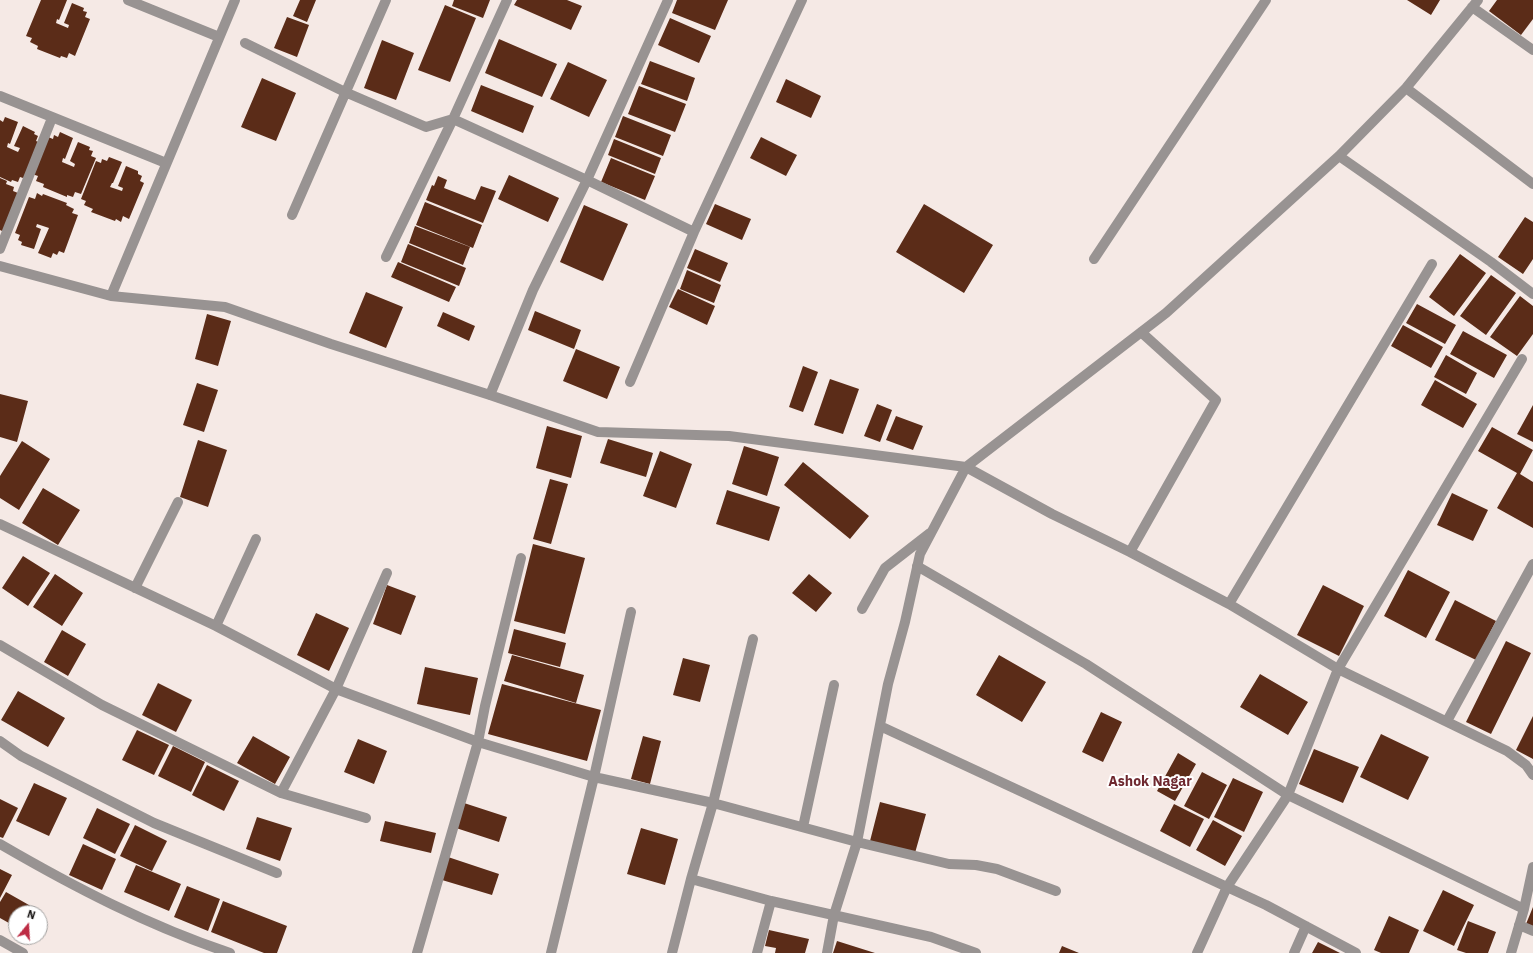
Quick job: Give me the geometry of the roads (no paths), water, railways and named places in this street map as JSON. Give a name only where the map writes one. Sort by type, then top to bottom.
[{"type":"street","points":[[128,0],[219,37]]},
{"type":"street","points":[[111,296],[235,0]]},
{"type":"street","points":[[292,216],[386,0]]},
{"type":"street","points":[[386,257],[453,119],[507,0]]},
{"type":"street","points":[[490,395],[533,290],[587,180],[668,0]]},
{"type":"street","points":[[630,382],[694,232],[802,0]]},
{"type":"street","points":[[1094,259],[1266,0]]},
{"type":"street","points":[[827,953],[834,915],[857,842],[888,684],[905,622],[920,554],[966,467],[1166,313],[1339,156],[1406,88],[1475,4],[1533,50]]},
{"type":"street","points":[[245,43],[345,92],[426,126],[453,119],[587,180],[694,232]]},
{"type":"street","points":[[1406,88],[1532,181]]},
{"type":"street","points":[[0,96],[166,163]]},
{"type":"street","points":[[0,249],[52,118]]},
{"type":"street","points":[[1339,156],[1491,262],[1533,294]]},
{"type":"street","points":[[1228,604],[1432,264]]},
{"type":"street","points":[[0,266],[111,296],[225,307],[331,344],[490,395],[598,432],[729,436],[966,467],[1052,514],[1130,552],[1228,604],[1338,669],[1507,751],[1526,765],[1533,775]]},
{"type":"street","points":[[1130,552],[1216,400],[1141,332]]},
{"type":"street","points":[[1197,953],[1227,887],[1288,795],[1338,669],[1522,359]]},
{"type":"street","points":[[135,588],[178,502]]},
{"type":"street","points":[[0,524],[216,626],[336,689],[478,742],[594,777],[713,803],[857,842],[949,864],[976,865],[997,869],[1056,891]]},
{"type":"street","points":[[862,609],[885,568],[933,530]]},
{"type":"street","points":[[216,626],[256,539]]},
{"type":"street","points":[[417,953],[478,742],[485,706],[521,558]]},
{"type":"street","points":[[1447,721],[1533,564]]},
{"type":"street","points":[[917,566],[1086,664],[1288,795],[1524,910]]},
{"type":"street","points":[[282,793],[336,689],[387,573]]},
{"type":"street","points":[[551,953],[594,777],[631,612]]},
{"type":"street","points":[[672,953],[713,803],[753,639]]},
{"type":"street","points":[[0,645],[102,705],[282,793],[366,818]]},
{"type":"street","points":[[803,827],[834,685]]},
{"type":"street","points":[[880,726],[1227,887],[1306,926],[1356,953]]},
{"type":"street","points":[[0,741],[21,756],[154,823],[278,873]]},
{"type":"street","points":[[0,844],[44,870],[119,909],[230,953]]},
{"type":"street","points":[[1511,953],[1524,910],[1533,867]]},
{"type":"street","points":[[691,879],[771,901],[931,937],[976,953]]},
{"type":"street","points":[[757,953],[771,901]]},
{"type":"street","points":[[1520,925],[1533,930]]},
{"type":"street","points":[[1294,953],[1306,926]]},
{"type":"street","points":[[0,940],[23,953]]},
{"type":"district","name":"Ashok Nagar","points":[[1150,782]]}]
